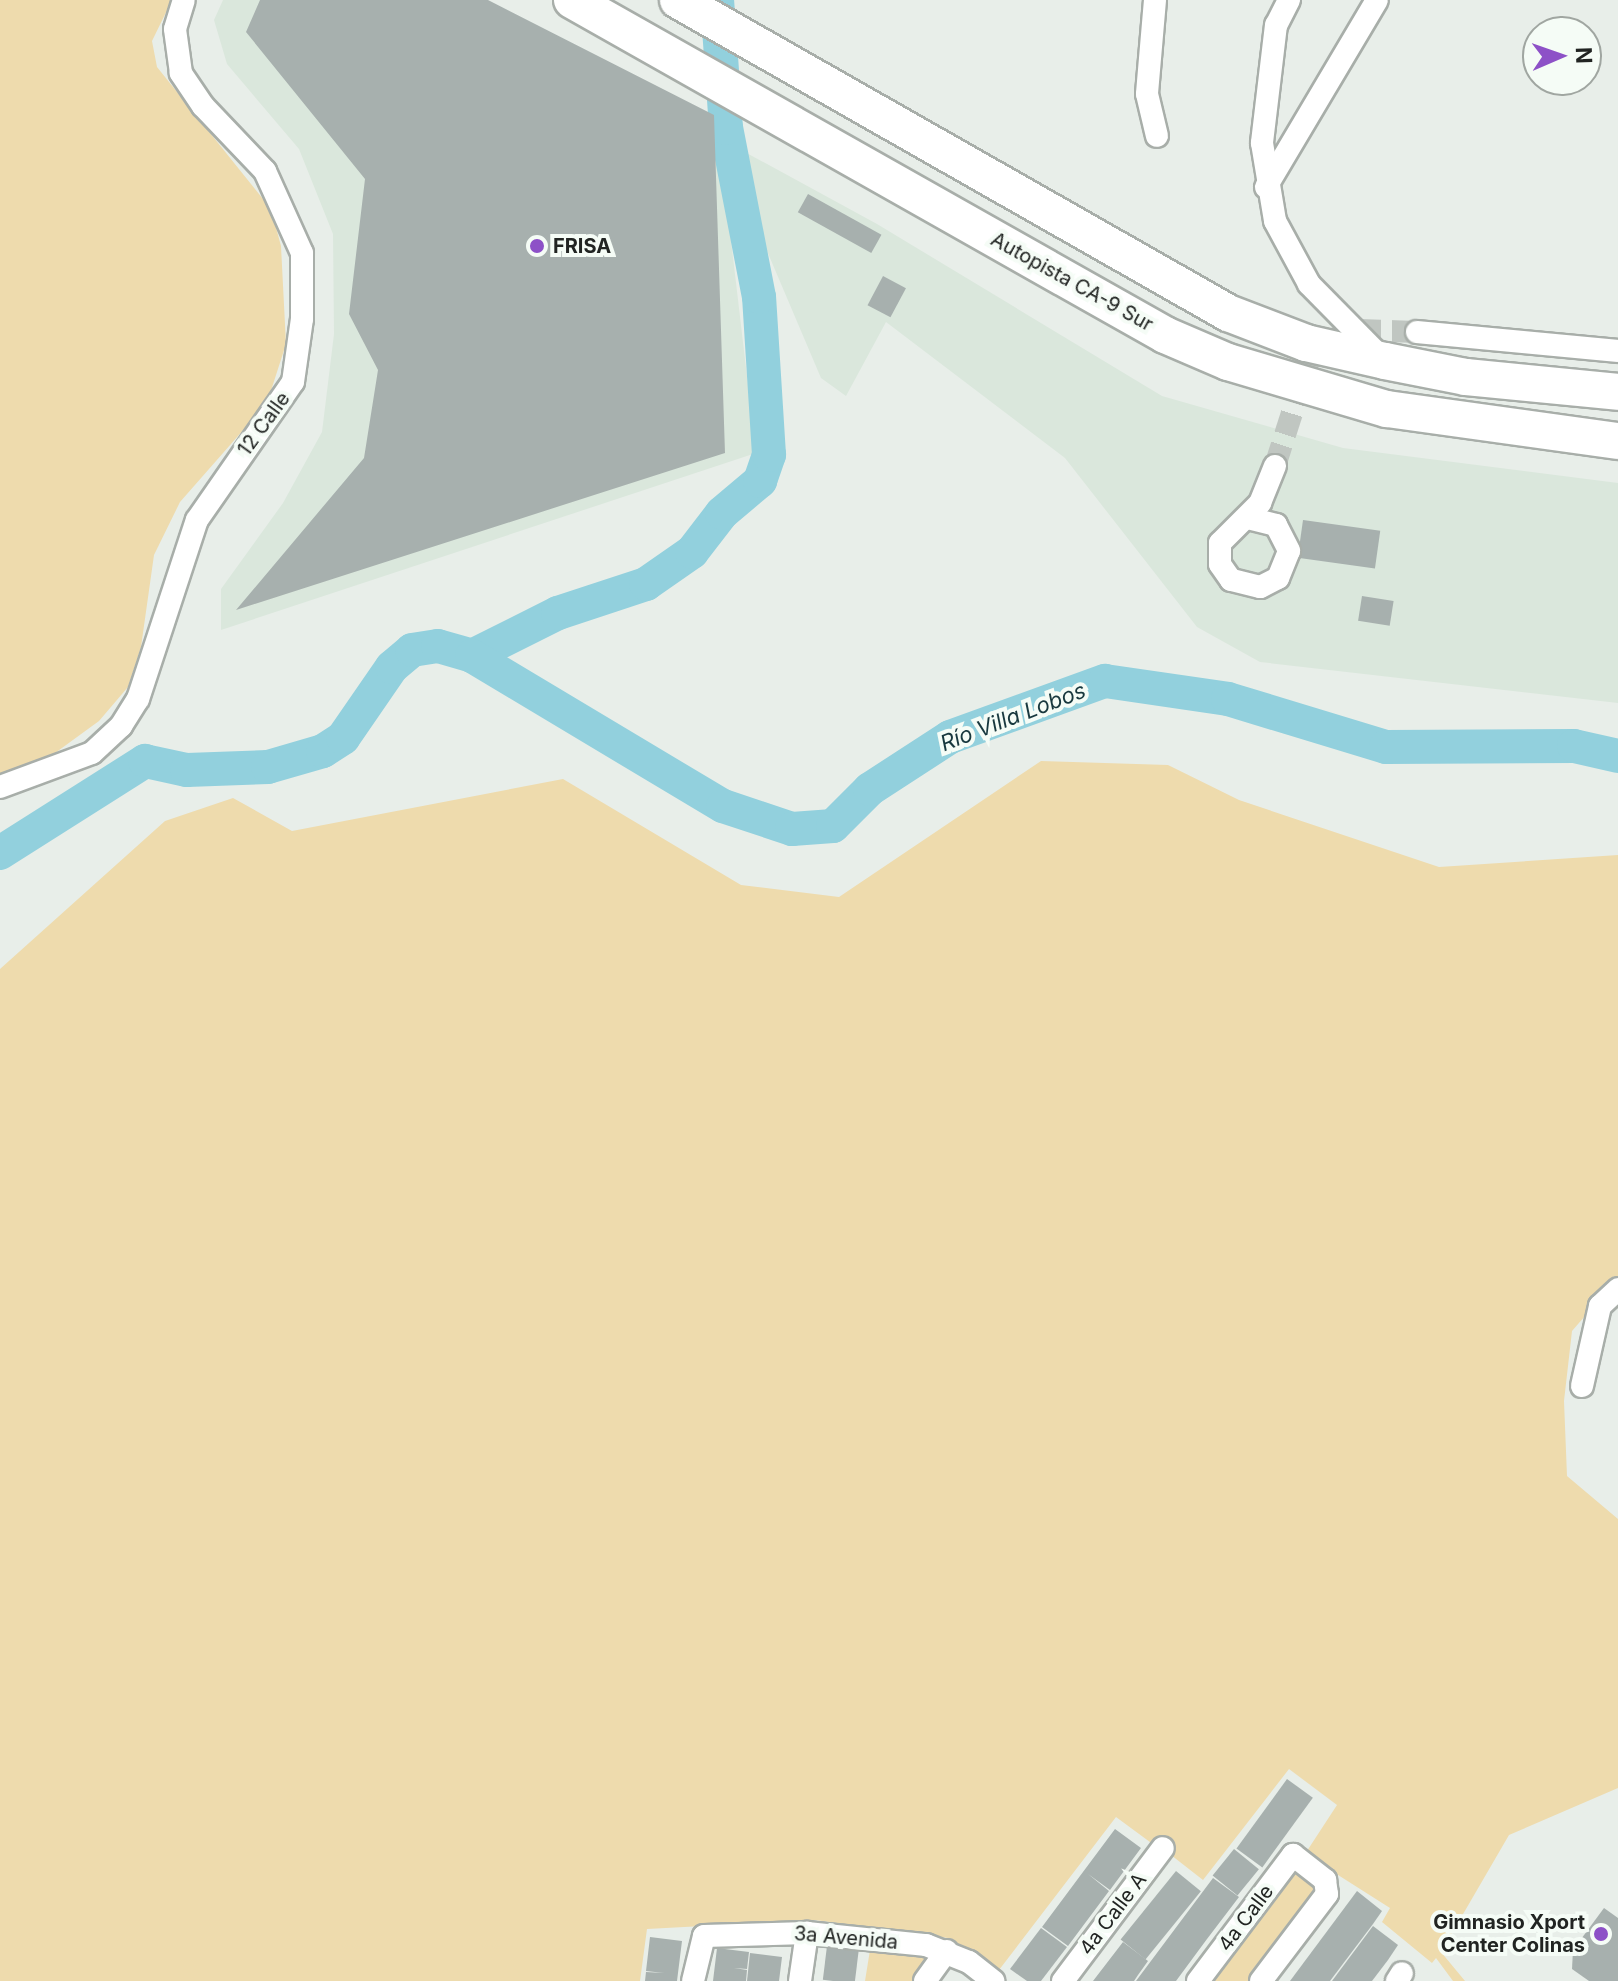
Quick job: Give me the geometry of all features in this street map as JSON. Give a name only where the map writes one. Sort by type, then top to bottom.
[{"type":"highway","name":"Autopista CA-9 Sur","points":[[572,0],[1165,335],[1228,362],[1387,409],[1618,441]]},
{"type":"highway","points":[[688,5],[1228,313],[1306,343],[1385,361],[1466,377],[1618,392]]},
{"type":"street","name":"12 Calle","points":[[0,787],[92,753],[121,726],[138,699],[197,520],[293,382],[302,319],[302,253],[265,171],[181,73],[175,29],[184,0]]},
{"type":"street","points":[[1155,0],[1147,94],[1157,136]]},
{"type":"street","points":[[1289,0],[1276,25],[1262,143],[1266,187],[1280,232],[1309,284],[1385,361]]},
{"type":"street","points":[[1266,187],[1377,0]]},
{"type":"street","points":[[1417,332],[1618,351]]},
{"type":"street","points":[[1248,518],[1269,489],[1275,466]]},
{"type":"street","points":[[1582,1386],[1600,1306],[1618,1289]]},
{"type":"street","name":"4a Calle A","points":[[1063,1981],[1163,1848]]},
{"type":"street","name":"4a Calle","points":[[1198,1981],[1293,1855],[1325,1880],[1327,1894],[1261,1981]]},
{"type":"street","points":[[800,1981],[807,1933]]},
{"type":"street","name":"3a Avenida","points":[[693,1981],[697,1949],[710,1935],[807,1933],[947,1951],[993,1981]]},
{"type":"street","points":[[925,1981],[947,1951]]},
{"type":"shaded area","points":[[0,0],[172,0],[152,41],[157,67],[271,209],[281,246],[286,344],[267,403],[180,502],[154,555],[141,647],[128,687],[99,721],[40,764],[0,776]]},
{"type":"shaded area","points":[[223,0],[466,0],[877,224],[1162,396],[1343,448],[1618,483],[1618,703],[1260,662],[1197,627],[1065,458],[886,322],[846,396],[821,378],[719,138],[756,453],[221,630],[221,589],[283,503],[322,432],[334,334],[333,234],[299,149],[227,64],[214,20]]},
{"type":"shaded area","points":[[1041,761],[1168,765],[1239,800],[1439,867],[1618,855],[1618,1278],[1572,1331],[1564,1401],[1567,1476],[1618,1519],[1618,1788],[1509,1835],[1441,1952],[1465,1981],[1453,1981],[1436,1958],[1432,1963],[1382,1922],[1390,1908],[1305,1854],[1337,1805],[1289,1769],[1203,1880],[1171,1855],[1176,1848],[1160,1836],[1154,1845],[1116,1817],[999,1970],[948,1938],[815,1920],[647,1929],[640,1981],[0,1981],[0,969],[165,821],[233,798],[292,831],[563,779],[741,885],[839,897]]},
{"type":"shaded area","points":[[1293,1855],[1327,1894],[1261,1981],[1198,1981]]},
{"type":"shaded area","points":[[870,1950],[924,1954],[930,1958],[915,1981],[865,1981]]},
{"type":"building","name":"FRISA","points":[[260,0],[488,0],[714,115],[725,453],[236,610],[364,458],[378,370],[349,314],[365,179],[246,32]]},
{"type":"building","points":[[808,194],[881,235],[871,253],[798,212]]},
{"type":"building","points":[[883,276],[906,288],[890,317],[868,305]]},
{"type":"building","points":[[1303,520],[1380,531],[1375,568],[1298,558]]},
{"type":"building","points":[[1362,596],[1394,601],[1390,626],[1358,621]]},
{"type":"building","points":[[1287,1779],[1313,1798],[1262,1867],[1236,1849]]},
{"type":"building","points":[[1115,1829],[1141,1848],[1110,1890],[1088,1874],[1109,1891],[1068,1946],[1042,1927]]},
{"type":"building","points":[[1234,1849],[1259,1869],[1237,1896],[1213,1875]]},
{"type":"building","points":[[1176,1871],[1201,1891],[1145,1960],[1121,1939]]},
{"type":"building","points":[[1213,1878],[1239,1897],[1176,1981],[1136,1981]]},
{"type":"building","points":[[1357,1891],[1382,1911],[1373,1924],[1330,1981],[1290,1981]]},
{"type":"building","name":"Gimnasio Xport Center Colinas","points":[[1604,1908],[1618,1918],[1618,1981],[1589,1981],[1572,1969],[1573,1950]]},
{"type":"building","points":[[1373,1926],[1398,1945],[1388,1960],[1372,1981],[1332,1981]]},
{"type":"building","points":[[1041,1928],[1067,1947],[1041,1981],[1027,1981],[1010,1969]]},
{"type":"building","points":[[650,1937],[682,1941],[677,1981],[645,1981],[646,1972],[664,1973],[646,1971]]},
{"type":"building","points":[[1123,1942],[1148,1961],[1134,1981],[1093,1981]]},
{"type":"building","points":[[827,1946],[859,1950],[855,1981],[823,1980]]},
{"type":"building","points":[[717,1948],[749,1952],[747,1969],[734,1968],[747,1970],[746,1981],[713,1981]]},
{"type":"building","points":[[750,1953],[782,1957],[779,1981],[747,1981]]},
{"type":"waterway","points":[[472,656],[558,613],[646,584],[692,552],[722,513],[760,481],[769,455],[759,297],[726,128],[717,0]]},
{"type":"waterway","name":"Río Villa Lobos","points":[[0,853],[145,761],[187,770],[268,767],[323,751],[343,738],[392,667],[412,650],[438,646],[472,656],[723,806],[792,829],[833,826],[870,789],[950,737],[1105,681],[1228,699],[1386,747],[1574,746],[1618,756]]},
{"type":"tunnel","points":[[1275,466],[1310,357],[1327,341],[1359,330],[1417,332]]},
{"type":"place","name":"FRISA","points":[[537,246]]},
{"type":"place","name":"Gimnasio Xport Center Colinas","points":[[1601,1934]]}]
